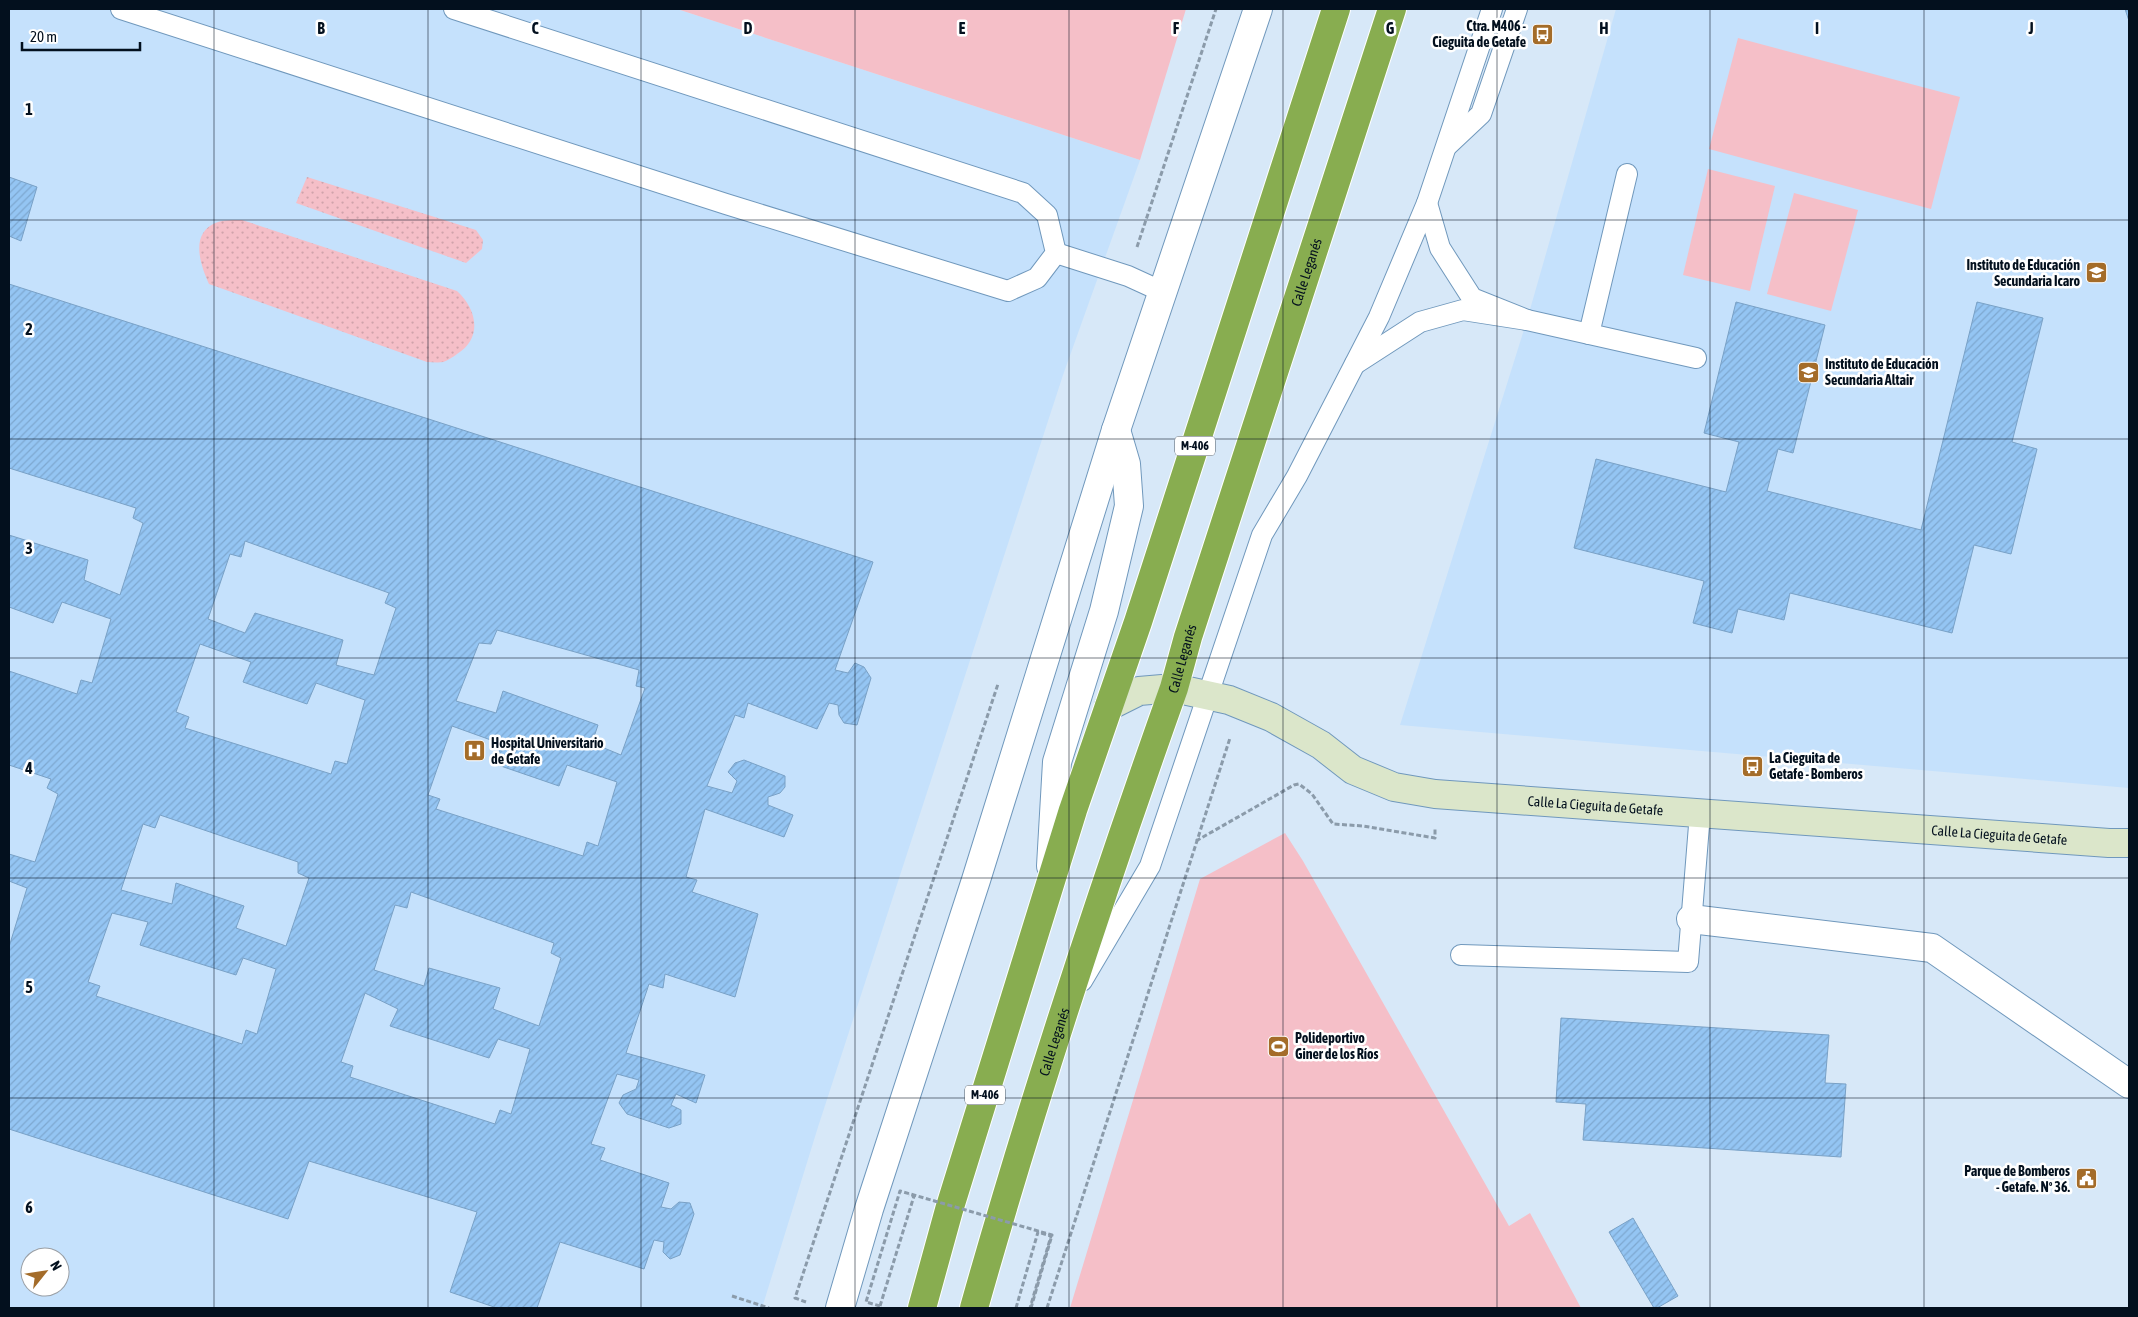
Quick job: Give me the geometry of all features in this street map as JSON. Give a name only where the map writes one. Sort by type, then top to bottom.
[{"type":"highway","name":"M-406","points":[[922,1308],[950,1210],[1073,810],[1141,613],[1336,9]]},
{"type":"highway","name":"Calle Leganés","points":[[974,1308],[1066,1008],[1174,688],[1188,637],[1392,9]]},
{"type":"street","points":[[827,1306],[869,1209],[976,880],[1116,430],[1258,9]]},
{"type":"street","points":[[1051,883],[1057,762],[1104,611],[1129,506],[1126,464],[1116,430]]},
{"type":"street","name":"Calle La Cieguita de Getafe","points":[[1109,706],[1139,691],[1174,688],[1229,700],[1271,717],[1321,746],[1353,770],[1394,787],[1436,794],[1749,815],[2123,845]]},
{"type":"street","points":[[1691,919],[1932,948],[2129,1084]]},
{"type":"lane","points":[[120,9],[726,204],[1008,291],[1038,278],[1056,252],[1047,214],[1023,193],[454,9]]},
{"type":"lane","points":[[1066,1008],[1150,866],[1262,535],[1297,476],[1379,317],[1427,203],[1492,9]]},
{"type":"lane","points":[[1445,148],[1481,114],[1517,9]]},
{"type":"lane","points":[[1589,334],[1628,174]]},
{"type":"lane","points":[[1427,203],[1440,248],[1472,298],[1528,320]]},
{"type":"lane","points":[[1056,252],[1128,276],[1163,292]]},
{"type":"lane","points":[[1354,365],[1420,322],[1463,310],[1528,320],[1696,358]]},
{"type":"lane","points":[[1461,955],[1688,962],[1700,813]]},
{"type":"path","points":[[1128,276],[1216,9]]},
{"type":"path","points":[[827,1306],[795,1298],[999,681]]},
{"type":"path","points":[[1046,1308],[1232,733]]},
{"type":"path","points":[[880,1306],[866,1302],[900,1191],[1052,1235],[1031,1308]]},
{"type":"path","points":[[1016,1308],[1038,1232],[1051,1236],[1031,1308]]},
{"type":"path","points":[[732,1296],[769,1308]]},
{"type":"shaded area","name":"Hospital Universitario de Getafe","points":[[9,9],[677,9],[1140,160],[1063,375],[818,1127],[762,1308],[9,1308]]},
{"type":"shaded area","points":[[677,9],[1186,9],[1140,160]]},
{"type":"shaded area","name":"Instituto de Educación Secundaria Altair","points":[[1616,9],[2129,9],[2129,788],[1400,725],[1527,320]]},
{"type":"shaded area","points":[[1738,38],[1960,97],[1931,209],[1709,149]]},
{"type":"shaded area","points":[[1708,169],[1775,186],[1750,291],[1683,275]]},
{"type":"shaded area","points":[[307,177],[476,230],[483,240],[482,249],[466,263],[296,203]]},
{"type":"shaded area","points":[[1794,193],[1858,210],[1831,311],[1767,294]]},
{"type":"shaded area","points":[[242,220],[457,291],[464,298],[473,315],[474,332],[471,340],[465,347],[446,361],[427,362],[209,284],[200,258],[199,249],[203,233],[218,222]]},
{"type":"shaded area","name":"Polideportivo Giner de los Ríos","points":[[1285,833],[1303,861],[1509,1226],[1530,1213],[1581,1308],[1070,1308],[1200,879]]},
{"type":"building","points":[[2125,9],[2129,9],[2129,21]]},
{"type":"building","points":[[9,177],[37,187],[21,241],[9,236]]},
{"type":"building","points":[[9,284],[873,562],[835,670],[848,673],[855,663],[864,667],[871,678],[857,725],[844,723],[839,715],[838,705],[829,703],[817,729],[748,703],[744,718],[735,715],[707,786],[732,793],[737,781],[728,772],[735,763],[744,760],[785,776],[785,787],[780,793],[768,797],[768,805],[793,815],[784,837],[705,809],[686,877],[697,880],[692,892],[758,914],[735,997],[665,974],[663,988],[649,984],[626,1053],[705,1075],[696,1103],[676,1094],[671,1105],[681,1110],[681,1124],[669,1128],[627,1114],[619,1103],[623,1095],[636,1089],[639,1080],[617,1074],[591,1144],[605,1148],[600,1160],[669,1183],[661,1207],[671,1209],[679,1202],[690,1203],[694,1214],[680,1255],[670,1259],[663,1252],[664,1242],[654,1240],[644,1269],[560,1242],[537,1308],[497,1308],[450,1292],[477,1212],[309,1161],[288,1219],[9,1129],[9,947],[27,888],[9,881],[9,854],[35,862],[58,794],[47,788],[51,779],[9,765],[9,671],[77,694],[81,680],[92,683],[111,619],[62,602],[53,623],[9,607],[9,535],[88,560],[84,580],[120,595],[143,523],[133,518],[136,508],[9,468]],"holes":[[[245,541],[389,593],[385,603],[396,608],[374,675],[336,665],[343,640],[255,613],[245,633],[208,619],[230,554],[241,557]],[[497,630],[639,670],[636,686],[645,688],[621,755],[592,743],[598,725],[503,691],[496,713],[456,701],[479,643],[491,644]],[[200,644],[251,662],[243,682],[307,704],[316,683],[365,700],[347,764],[335,761],[331,774],[185,728],[189,717],[176,712]],[[452,726],[502,744],[495,764],[559,786],[567,765],[617,782],[598,846],[587,842],[583,856],[436,809],[440,799],[428,795]],[[160,815],[298,862],[298,873],[309,878],[286,946],[236,928],[244,906],[176,883],[172,904],[121,890],[143,824],[155,828]],[[411,892],[554,943],[551,953],[561,958],[539,1026],[493,1009],[500,988],[429,968],[424,986],[374,970],[395,905],[407,908]],[[112,913],[148,922],[140,945],[236,975],[243,958],[276,969],[257,1034],[246,1030],[242,1044],[96,996],[100,986],[88,982]],[[365,993],[398,1009],[390,1026],[489,1058],[498,1039],[530,1049],[511,1114],[500,1110],[495,1124],[350,1077],[353,1066],[341,1062]]]},
{"type":"building","points":[[1736,302],[1825,325],[1793,453],[1778,449],[1767,491],[1921,530],[1977,302],[2043,318],[2012,442],[2037,449],[2011,554],[1974,545],[1952,633],[1790,593],[1784,620],[1738,609],[1732,633],[1693,623],[1704,581],[1574,548],[1596,459],[1726,492],[1739,442],[1704,433]]},
{"type":"building","points":[[1561,1018],[1829,1035],[1825,1083],[1846,1084],[1841,1157],[1583,1140],[1586,1104],[1556,1102]]},
{"type":"building","points":[[1633,1218],[1678,1296],[1657,1308],[1654,1308],[1609,1232]]},
{"type":"place","name":"Ctra. M406 - Cieguita de Getafe","points":[[1542,34]]},
{"type":"place","name":"Instituto de Educación Secundaria Icaro","points":[[2096,273]]},
{"type":"place","name":"Instituto de Educación Secundaria Altair","points":[[1809,372]]},
{"type":"place","name":"Hospital Universitario de Getafe","points":[[475,751]]},
{"type":"place","name":"La Cieguita de Getafe - Bomberos","points":[[1753,766]]},
{"type":"place","name":"Polideportivo Giner de los Ríos","points":[[1279,1046]]},
{"type":"place","name":"Parque de Bomberos - Getafe. Nº 36.","points":[[2086,1179]]}]
